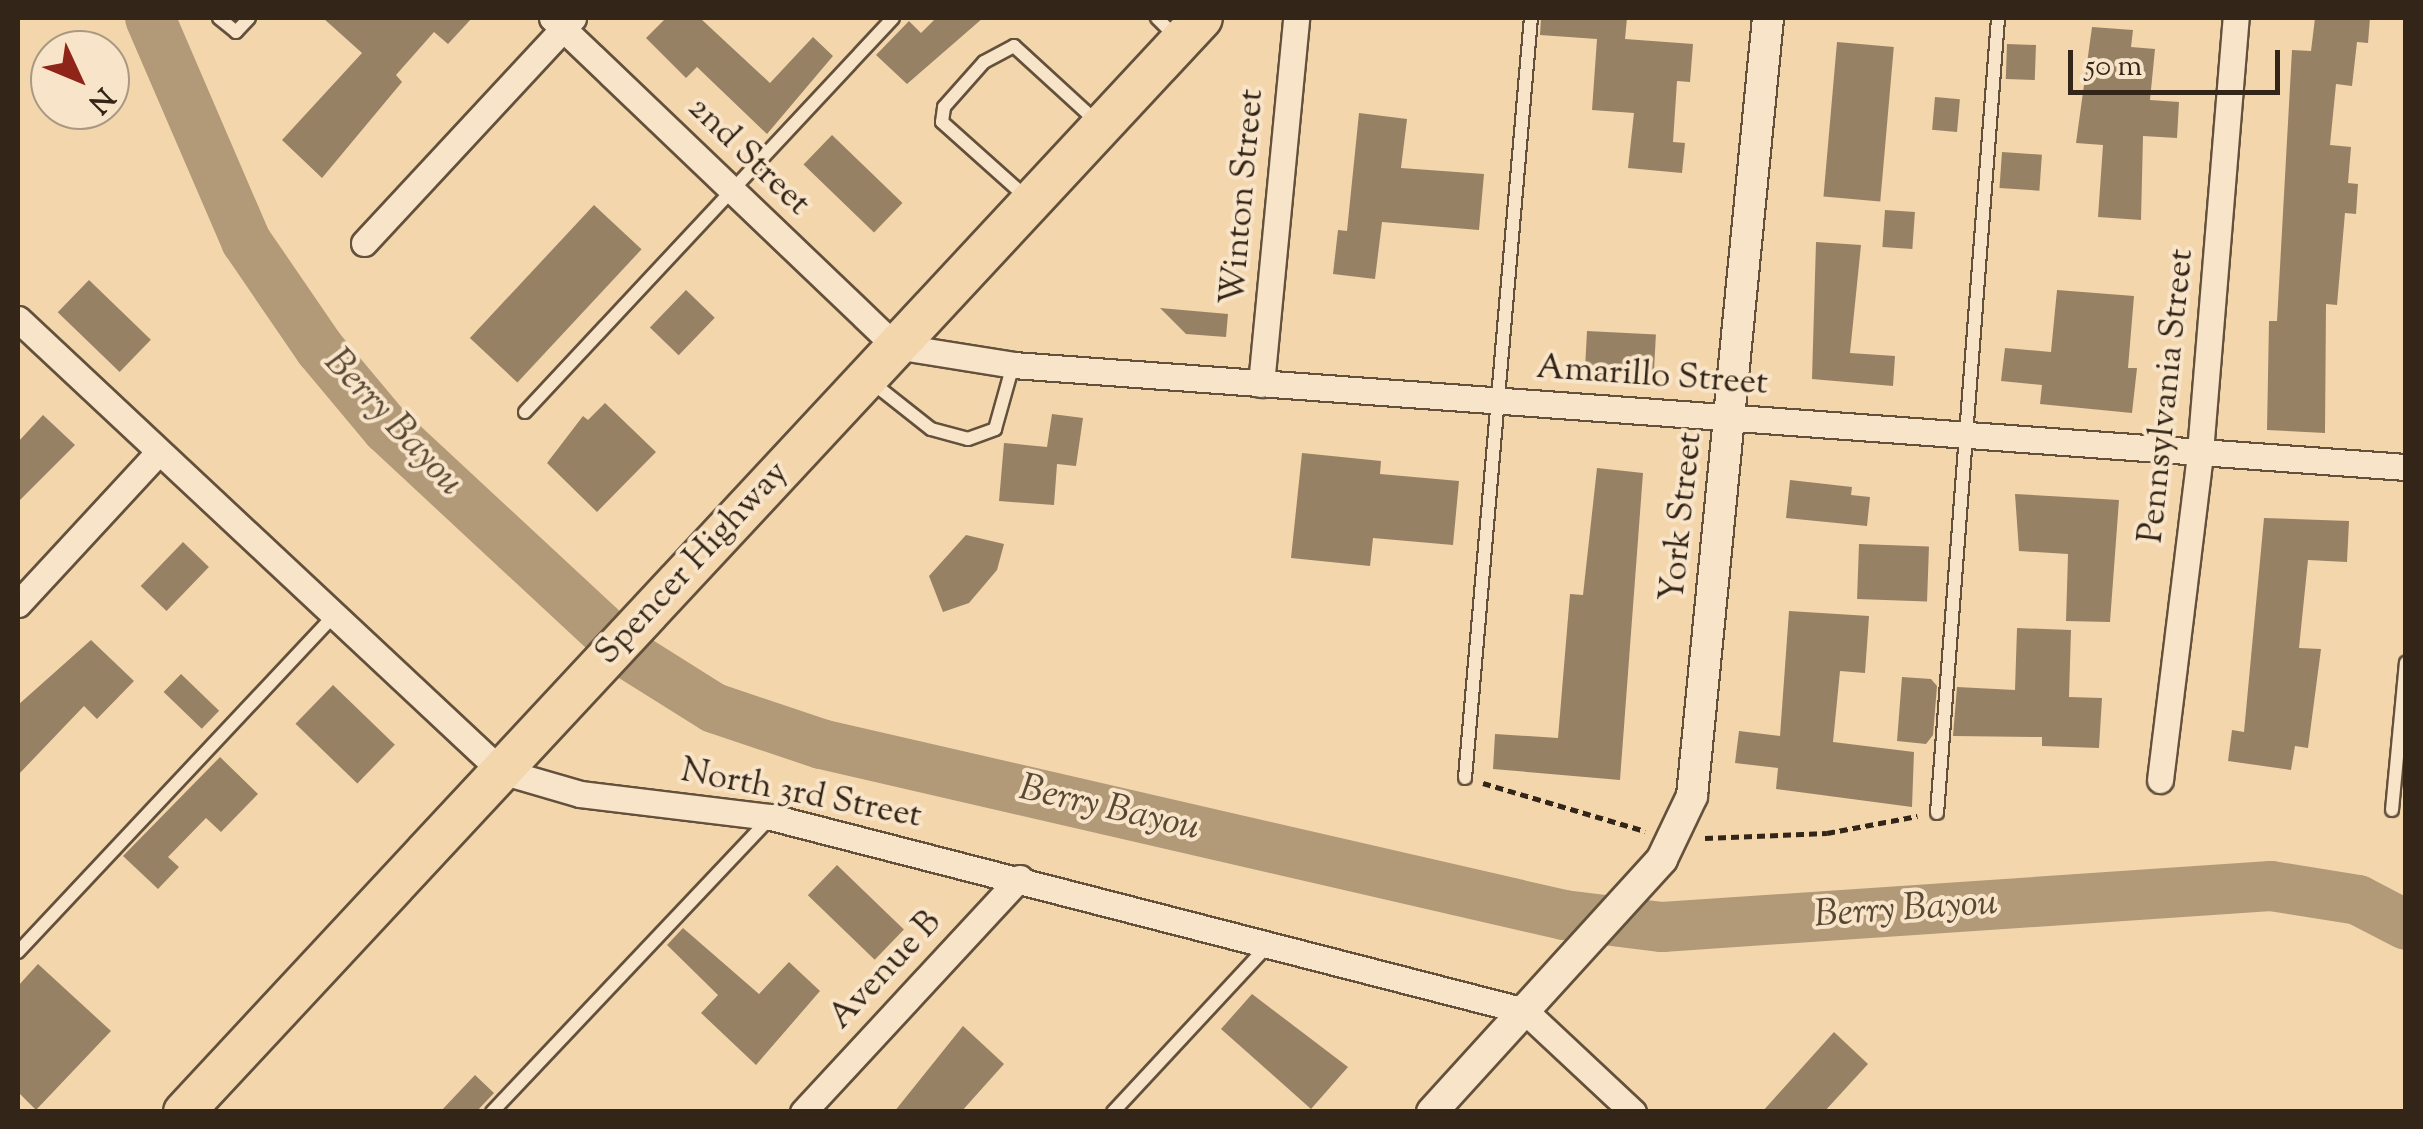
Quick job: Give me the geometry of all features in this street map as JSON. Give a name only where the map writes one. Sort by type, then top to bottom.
[{"type":"main road","name":"Spencer Highway","points":[[184,1112],[1101,126],[1180,25]]},
{"type":"street","name":"Winton Street","points":[[1261,384],[1296,18]]},
{"type":"street","name":"York Street","points":[[1432,1112],[1668,849],[1692,796],[1768,18]]},
{"type":"street","name":"Pennsylvania Street","points":[[2160,780],[2200,452],[2236,18]]},
{"type":"street","name":"2nd Street","points":[[563,21],[896,346]]},
{"type":"street","points":[[364,243],[563,21]]},
{"type":"street","name":"North 3rd Street","points":[[18,320],[501,771],[580,794],[771,817],[1020,878],[1524,1012],[1633,1112]]},
{"type":"street","name":"Amarillo Street","points":[[896,346],[1012,366],[2406,467]]},
{"type":"street","points":[[18,604],[159,452]]},
{"type":"street","name":"Avenue B","points":[[802,1112],[1020,878]]},
{"type":"lane","points":[[219,18],[236,32],[249,18]]},
{"type":"lane","points":[[525,412],[893,18]]},
{"type":"lane","points":[[1465,778],[1530,18]]},
{"type":"lane","points":[[1936,813],[1998,18]]},
{"type":"lane","points":[[1031,201],[942,122],[944,107],[984,62],[1014,46],[1101,126]]},
{"type":"lane","points":[[866,378],[930,429],[968,439],[995,429],[1012,366]]},
{"type":"lane","points":[[18,952],[334,616]]},
{"type":"lane","points":[[2392,810],[2406,664]]},
{"type":"lane","points":[[492,1112],[771,817]]},
{"type":"lane","points":[[1113,1112],[1268,945]]},
{"type":"path","points":[[1465,778],[1668,849],[1827,833],[1936,813]]},
{"type":"building","points":[[323,18],[472,18],[448,44],[434,32],[396,75],[402,82],[322,178],[282,140],[362,53]]},
{"type":"building","points":[[666,18],[700,18],[770,83],[813,37],[833,56],[767,134],[697,67],[686,78],[646,38]]},
{"type":"building","points":[[936,18],[983,18],[907,84],[876,55],[909,21],[921,33]]},
{"type":"building","points":[[1541,18],[1627,18],[1625,39],[1693,44],[1690,82],[1677,81],[1673,142],[1685,143],[1682,173],[1628,168],[1634,113],[1592,110],[1597,39],[1540,35]]},
{"type":"building","points":[[2315,18],[2370,18],[2368,43],[2357,42],[2352,86],[2336,84],[2330,145],[2351,147],[2348,183],[2358,184],[2356,214],[2345,213],[2337,305],[2326,304],[2325,433],[2267,430],[2269,321],[2277,321],[2292,50],[2311,51]]},
{"type":"building","points":[[2092,27],[2133,30],[2131,47],[2155,49],[2150,100],[2179,102],[2177,138],[2143,136],[2141,220],[2098,217],[2103,145],[2076,143]]},
{"type":"building","points":[[1837,42],[1894,47],[1880,201],[1823,196]]},
{"type":"building","points":[[2007,44],[2036,45],[2035,80],[2006,79]]},
{"type":"building","points":[[1935,97],[1960,99],[1957,132],[1932,130]]},
{"type":"building","points":[[1359,113],[1407,119],[1401,168],[1484,174],[1479,230],[1382,222],[1375,279],[1333,274],[1338,230],[1347,231]]},
{"type":"building","points":[[832,135],[902,203],[874,233],[804,164]]},
{"type":"building","points":[[2002,152],[2042,155],[2039,191],[1999,188]]},
{"type":"building","points":[[594,205],[642,249],[517,382],[470,338]]},
{"type":"building","points":[[1885,210],[1915,212],[1912,249],[1882,247]]},
{"type":"building","points":[[1816,242],[1861,245],[1850,353],[1895,356],[1893,386],[1812,379]]},
{"type":"building","points":[[89,280],[151,340],[120,372],[58,312]]},
{"type":"building","points":[[686,290],[715,318],[679,355],[650,327]]},
{"type":"building","points":[[2057,290],[2134,296],[2128,368],[2137,368],[2132,413],[2040,404],[2042,385],[2001,381],[2005,348],[2051,352]]},
{"type":"building","points":[[1160,308],[1228,314],[1226,337],[1186,334]]},
{"type":"building","points":[[1587,331],[1656,335],[1654,373],[1585,369]]},
{"type":"building","points":[[605,403],[656,452],[597,512],[547,463],[583,416],[588,420]]},
{"type":"building","points":[[1052,414],[1083,418],[1076,466],[1057,464],[1054,505],[999,501],[1004,443],[1047,447]]},
{"type":"building","points":[[43,415],[75,445],[18,502],[18,442]]},
{"type":"building","points":[[1302,453],[1381,461],[1380,474],[1459,481],[1453,545],[1373,538],[1370,566],[1291,558]]},
{"type":"building","points":[[1597,468],[1643,473],[1620,780],[1493,769],[1495,734],[1558,738],[1570,594],[1583,595]]},
{"type":"building","points":[[1790,480],[1852,487],[1851,495],[1870,497],[1867,526],[1786,518]]},
{"type":"building","points":[[2015,494],[2119,500],[2110,622],[2066,621],[2068,554],[2019,551]]},
{"type":"building","points":[[2264,518],[2349,521],[2347,562],[2308,560],[2299,648],[2321,649],[2308,748],[2295,746],[2291,770],[2228,761],[2232,730],[2244,732]]},
{"type":"building","points":[[966,535],[1004,544],[997,570],[969,603],[943,612],[929,576]]},
{"type":"building","points":[[183,542],[209,567],[167,611],[141,586]]},
{"type":"building","points":[[1859,544],[1929,546],[1927,601],[1857,599]]},
{"type":"building","points":[[1789,611],[1869,616],[1865,673],[1840,671],[1833,742],[1914,752],[1912,807],[1776,789],[1778,768],[1735,763],[1739,731],[1780,736]]},
{"type":"building","points":[[2017,628],[2071,630],[2069,697],[2102,698],[2099,748],[2042,746],[2042,737],[1953,736],[1957,687],[2015,690]]},
{"type":"building","points":[[91,640],[134,681],[97,719],[84,706],[18,775],[18,705]]},
{"type":"building","points":[[181,674],[219,711],[202,729],[164,692]]},
{"type":"building","points":[[1902,677],[1931,679],[1937,686],[1933,735],[1926,744],[1897,741]]},
{"type":"building","points":[[333,685],[395,745],[357,784],[295,724]]},
{"type":"building","points":[[220,757],[258,794],[221,832],[206,818],[168,857],[179,867],[158,889],[123,856]]},
{"type":"building","points":[[837,865],[904,930],[875,960],[808,895]]},
{"type":"building","points":[[683,928],[759,994],[789,962],[820,991],[756,1065],[701,1013],[718,995],[667,945]]},
{"type":"building","points":[[38,964],[111,1031],[36,1110],[18,1092],[18,986]]},
{"type":"building","points":[[1252,994],[1348,1067],[1311,1109],[1221,1029]]},
{"type":"building","points":[[963,1026],[1004,1064],[961,1112],[894,1112]]},
{"type":"building","points":[[1834,1032],[1868,1064],[1824,1112],[1762,1112]]},
{"type":"building","points":[[475,1075],[494,1093],[476,1112],[440,1112]]},
{"type":"waterway","name":"Berry Bayou","points":[[150,18],[246,241],[320,349],[387,429],[631,656],[714,708],[821,744],[1564,915],[1662,927],[2271,886],[2358,900],[2406,925]]}]
